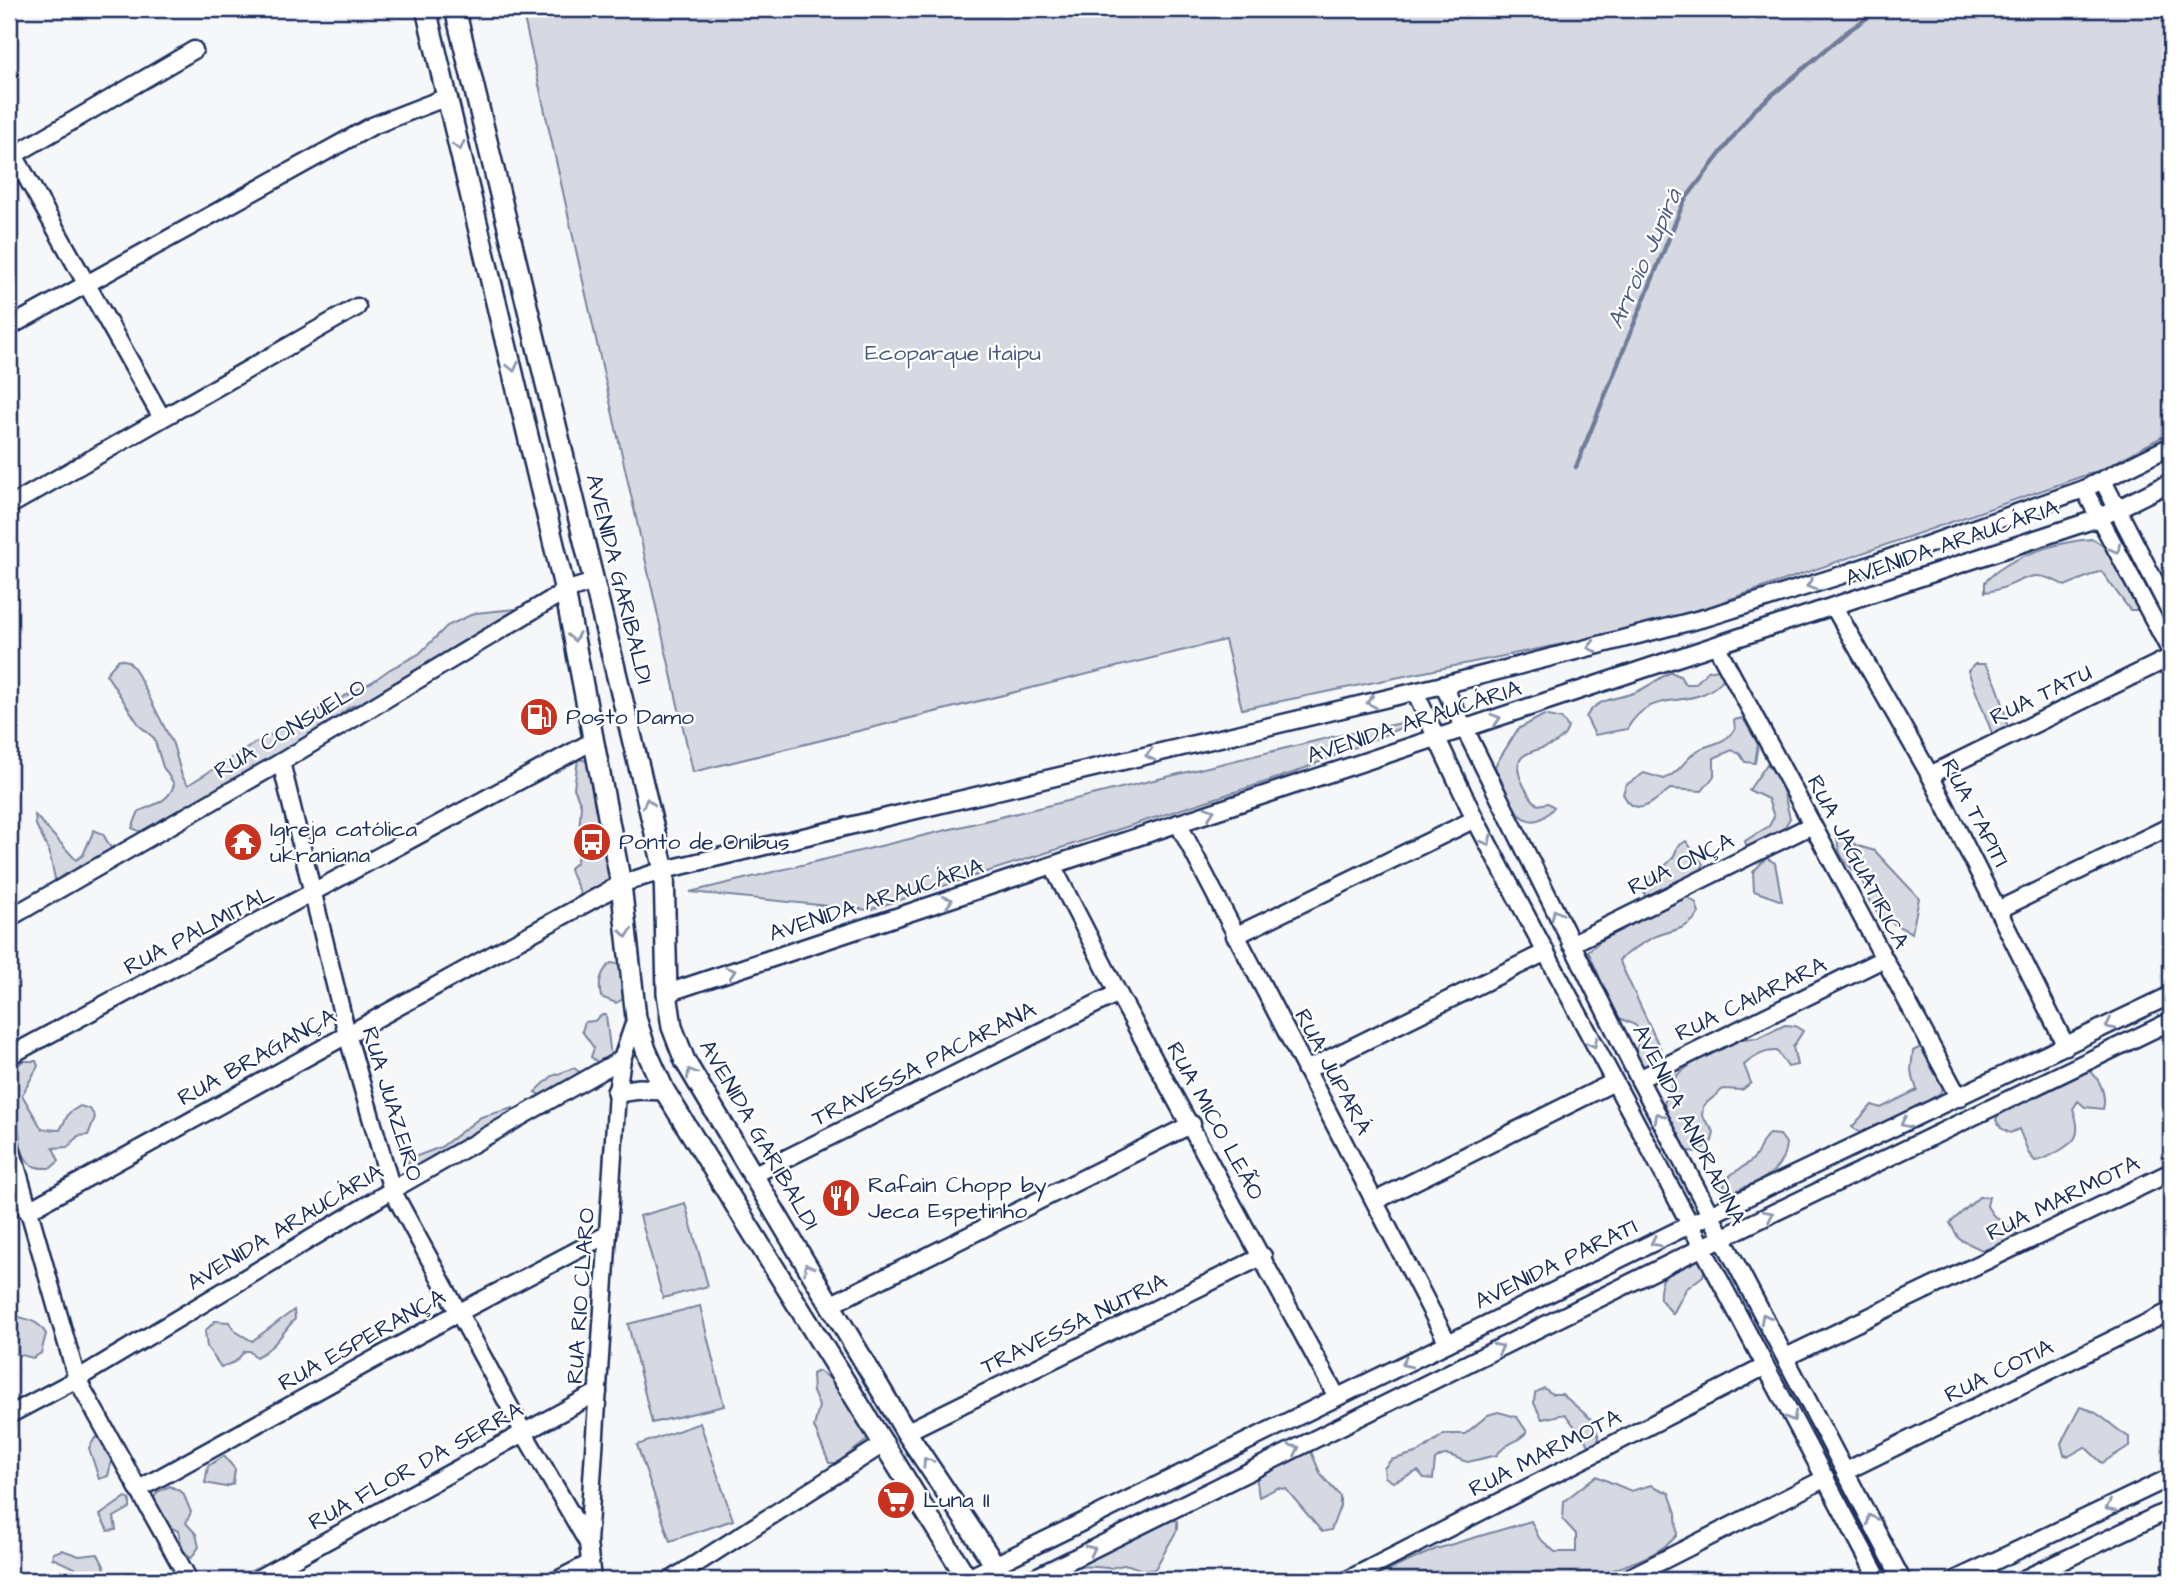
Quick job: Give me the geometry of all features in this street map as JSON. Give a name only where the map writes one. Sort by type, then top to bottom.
[{"type":"main road","points":[[426,9],[565,591],[621,884],[636,1018],[653,1070],[885,1443],[966,1580]]},
{"type":"main road","name":"AVENIDA GARIBALDI","points":[[455,9],[664,870],[667,993],[672,1027],[685,1061],[751,1176],[906,1432],[1000,1572]]},
{"type":"main road","points":[[480,227],[506,221]]},
{"type":"main road","points":[[632,984],[645,991],[667,993]]},
{"type":"main road","points":[[617,1092],[664,1090]]},
{"type":"street","points":[[162,418],[86,282],[11,157],[194,50]]},
{"type":"street","points":[[9,327],[372,126],[447,97]]},
{"type":"street","points":[[9,506],[357,307]]},
{"type":"street","name":"AVENIDA ARAUCÁRIA","points":[[621,884],[664,870],[1415,692],[1708,617],[1842,575],[2084,489],[2171,446]]},
{"type":"street","points":[[2103,481],[2171,613]]},
{"type":"street","name":"AVENIDA ARAUCÁRIA","points":[[667,993],[1717,647],[2099,517],[2171,482]]},
{"type":"street","points":[[2084,489],[2171,654]]},
{"type":"street","name":"RUA CONSUELO","points":[[9,918],[281,762],[565,591],[594,582]]},
{"type":"street","name":"RUA TAPITI","points":[[1834,607],[1930,775],[2000,909],[2066,1046]]},
{"type":"street","name":"RUA JAGUATIRICA","points":[[1717,647],[1959,1098]]},
{"type":"street","name":"RUA TATU","points":[[1930,775],[2171,654]]},
{"type":"street","name":"AVENIDA ANDRADINA","points":[[1443,685],[1463,730],[1639,1079],[1902,1580]]},
{"type":"street","name":"AVENIDA ANDRADINA","points":[[1415,692],[1475,819],[1691,1224],[1764,1367],[1880,1580]]},
{"type":"street","name":"RUA PALMITAL","points":[[9,1056],[313,895],[593,741]]},
{"type":"street","name":"RUA JUAZEIRO","points":[[281,762],[347,1034],[392,1189],[524,1433],[588,1542]]},
{"type":"street","points":[[1235,936],[1475,819]]},
{"type":"street","name":"RUA JUPARÁ","points":[[1178,823],[1448,1343]]},
{"type":"street","name":"RUA ONÇA","points":[[1571,944],[1812,825]]},
{"type":"street","points":[[2000,909],[2171,826]]},
{"type":"street","name":"RUA MICO LEÃO","points":[[1053,867],[1118,993],[1192,1124],[1337,1397]]},
{"type":"street","name":"RUA BRAGANÇA","points":[[27,1211],[621,884]]},
{"type":"street","points":[[1306,1069],[1546,952]]},
{"type":"street","name":"RUA CAIARARA","points":[[1639,1079],[1884,959]]},
{"type":"street","name":"TRAVESSA PACARANA","points":[[751,1176],[1118,993]]},
{"type":"street","name":"AVENIDA PARATI","points":[[966,1580],[1000,1572],[1337,1397],[1691,1224],[2171,995]]},
{"type":"street","name":"RUA RIO CLARO","points":[[592,1580],[588,1542],[617,1092],[622,1059],[636,1018]]},
{"type":"street","points":[[1030,1580],[1721,1238],[2171,1021]]},
{"type":"street","name":"AVENIDA ARAUCÁRIA","points":[[9,1415],[77,1378],[392,1189],[622,1059]]},
{"type":"street","points":[[1375,1201],[1614,1082]]},
{"type":"street","points":[[830,1305],[1192,1124]]},
{"type":"street","points":[[9,1141],[77,1378],[189,1580]]},
{"type":"street","name":"RUA MARMOTA","points":[[1786,1357],[2171,1172]]},
{"type":"street","name":"RUA ESPERANÇA","points":[[139,1489],[458,1313],[608,1234]]},
{"type":"street","name":"TRAVESSA NUTRIA","points":[[906,1432],[1263,1256]]},
{"type":"street","name":"RUA COTIA","points":[[1846,1471],[2171,1311]]},
{"type":"street","name":"RUA MARMOTA","points":[[1347,1580],[1764,1367]]},
{"type":"street","name":"RUA FLOR DA SERRA","points":[[255,1580],[598,1392]]},
{"type":"street","points":[[671,1580],[885,1443]]},
{"type":"street","points":[[1955,1580],[2171,1477]]},
{"type":"street","points":[[1624,1580],[1826,1478]]},
{"type":"street","points":[[2022,1580],[2171,1510]]},
{"type":"street","points":[[557,1580],[590,1563]]},
{"type":"green space","name":"Ecoparque Itaipu","points":[[522,9],[2171,9],[2171,432],[2103,469],[1656,625],[1242,709],[1225,640],[693,772]]},
{"type":"green space","points":[[2091,539],[2099,543],[2114,559],[2127,580],[2138,610],[2130,610],[2101,571],[2065,586],[2052,579],[2032,576],[1998,590],[1985,592],[1985,582],[2020,558],[2063,543]]},
{"type":"green space","points":[[516,609],[506,622],[368,701],[350,707],[323,728],[278,756],[141,832],[132,828],[139,811],[169,795],[174,784],[163,767],[154,738],[140,726],[106,674],[119,659],[128,661],[135,669],[173,744],[182,776],[188,785],[257,742],[372,682],[419,654],[447,626],[475,613]]},
{"type":"green space","points":[[1975,664],[1985,664],[1997,687],[2008,731],[2001,735],[1992,733],[1968,671]]},
{"type":"green space","points":[[1718,669],[1725,677],[1713,689],[1700,695],[1649,707],[1638,715],[1627,729],[1595,735],[1586,717],[1602,702],[1636,692],[1671,672],[1680,676],[1685,684],[1695,684],[1708,671]]},
{"type":"green space","points":[[1544,715],[1562,719],[1568,727],[1563,737],[1555,743],[1526,754],[1520,760],[1518,769],[1530,797],[1538,805],[1548,803],[1554,807],[1543,818],[1533,821],[1524,818],[1509,801],[1495,766],[1518,729]]},
{"type":"green space","points":[[1743,718],[1758,744],[1755,763],[1745,762],[1740,754],[1732,750],[1714,758],[1714,776],[1702,791],[1670,789],[1645,806],[1634,806],[1628,802],[1623,794],[1626,785],[1644,773],[1664,779],[1669,777],[1698,750],[1724,740],[1735,729],[1734,720]]},
{"type":"green space","points":[[1422,719],[1293,773],[869,910],[690,892],[1332,737]]},
{"type":"green space","points":[[578,759],[588,761],[613,884],[581,902],[580,892],[570,868],[577,862],[581,805],[574,788]]},
{"type":"green space","points":[[1767,764],[1780,779],[1790,818],[1780,835],[1748,851],[1745,841],[1769,826],[1774,817],[1768,799],[1749,790]]},
{"type":"green space","points":[[35,815],[76,860],[83,855],[94,830],[103,834],[112,850],[65,880],[55,879],[49,851],[36,825]]},
{"type":"green space","points":[[1837,832],[1858,846],[1875,851],[1919,898],[1912,933],[1887,920],[1872,906],[1861,879],[1840,854]]},
{"type":"green space","points":[[1686,841],[1703,864],[1701,873],[1646,901],[1644,891],[1650,878],[1669,862],[1677,847]]},
{"type":"green space","points":[[1766,858],[1775,863],[1782,901],[1754,891],[1753,872]]},
{"type":"green space","points":[[1687,897],[1696,903],[1699,913],[1695,919],[1684,927],[1652,938],[1619,960],[1660,1048],[1659,1058],[1652,1064],[1639,1067],[1632,1061],[1642,1034],[1635,1025],[1617,1017],[1588,951],[1604,938]]},
{"type":"green space","points":[[611,963],[624,965],[625,998],[616,1003],[601,997],[600,992],[602,974]]},
{"type":"green space","points":[[606,1015],[611,1058],[601,1065],[591,1057],[594,1048],[582,1031],[585,1022],[594,1021]]},
{"type":"green space","points":[[1785,1025],[1795,1026],[1803,1031],[1793,1047],[1797,1065],[1788,1067],[1777,1051],[1755,1056],[1744,1065],[1751,1083],[1742,1090],[1723,1089],[1703,1106],[1702,1116],[1714,1132],[1712,1141],[1698,1152],[1688,1151],[1673,1127],[1664,1103],[1676,1076],[1708,1051],[1736,1039],[1758,1038]]},
{"type":"green space","points":[[1921,1047],[1929,1052],[1945,1086],[1939,1094],[1867,1137],[1852,1127],[1872,1105],[1881,1108],[1917,1090],[1911,1071],[1913,1051]]},
{"type":"green space","points":[[23,1061],[36,1061],[38,1066],[22,1095],[42,1129],[60,1130],[69,1113],[80,1106],[90,1109],[95,1117],[88,1135],[78,1136],[68,1147],[53,1148],[59,1161],[51,1168],[32,1166],[26,1160],[22,1149],[10,1081],[16,1067]]},
{"type":"green space","points":[[574,1068],[585,1076],[543,1097],[535,1092],[552,1076]]},
{"type":"green space","points":[[2085,1068],[2101,1086],[2103,1109],[2085,1107],[2078,1101],[2073,1109],[2077,1127],[2075,1138],[2044,1159],[2035,1161],[2029,1154],[2019,1129],[2010,1133],[2001,1128],[1996,1120],[2000,1110]]},
{"type":"green space","points":[[513,1108],[513,1116],[417,1168],[408,1164],[409,1159],[441,1147],[481,1117]]},
{"type":"green space","points":[[1769,1134],[1780,1135],[1786,1143],[1779,1164],[1754,1184],[1721,1195],[1730,1175],[1754,1158]]},
{"type":"green space","points":[[1979,1197],[1989,1197],[1987,1206],[1993,1215],[2017,1234],[2015,1242],[1982,1250],[1959,1239],[1950,1223]]},
{"type":"green space","points":[[685,1203],[708,1286],[663,1298],[640,1216]]},
{"type":"green space","points":[[1690,1256],[1701,1258],[1705,1267],[1703,1276],[1686,1289],[1673,1314],[1660,1299],[1661,1284],[1667,1273]]},
{"type":"green space","points":[[700,1306],[724,1406],[652,1423],[628,1324]]},
{"type":"green space","points":[[9,1309],[37,1324],[46,1334],[41,1353],[33,1358],[9,1352]]},
{"type":"green space","points":[[294,1310],[295,1319],[273,1345],[256,1357],[245,1351],[235,1362],[221,1367],[207,1347],[205,1331],[215,1321],[229,1322],[235,1331],[252,1341]]},
{"type":"green space","points":[[819,1371],[830,1379],[870,1438],[837,1463],[829,1463],[814,1427],[819,1406],[813,1392],[812,1374]]},
{"type":"green space","points":[[1544,1388],[1552,1394],[1562,1394],[1591,1419],[1599,1437],[1598,1446],[1589,1445],[1565,1414],[1542,1419],[1534,1403],[1535,1393]]},
{"type":"green space","points":[[2080,1407],[2100,1416],[2129,1437],[2129,1446],[2102,1463],[2085,1447],[2069,1456],[2064,1455],[2061,1443]]},
{"type":"green space","points":[[1498,1412],[1517,1417],[1527,1432],[1497,1455],[1468,1462],[1444,1455],[1435,1460],[1433,1479],[1424,1478],[1418,1471],[1393,1482],[1385,1477],[1384,1468],[1391,1460],[1419,1452],[1444,1434],[1465,1434],[1488,1415]]},
{"type":"green space","points":[[700,1423],[733,1520],[670,1541],[637,1445]]},
{"type":"green space","points":[[100,1437],[113,1456],[108,1476],[99,1479],[89,1448],[95,1438]]},
{"type":"green space","points":[[1309,1447],[1321,1475],[1340,1496],[1340,1506],[1331,1530],[1322,1532],[1286,1489],[1277,1488],[1259,1497],[1256,1476]]},
{"type":"green space","points":[[224,1456],[235,1469],[233,1484],[225,1487],[205,1483],[208,1466]]},
{"type":"green space","points":[[1596,1476],[1631,1491],[1651,1485],[1669,1493],[1676,1513],[1677,1535],[1648,1556],[1590,1580],[1367,1580],[1436,1549],[1531,1521],[1539,1538],[1555,1552],[1576,1552],[1576,1534],[1563,1520],[1564,1501]]},
{"type":"green space","points":[[170,1486],[183,1493],[191,1512],[186,1523],[196,1534],[199,1547],[191,1558],[183,1550],[178,1531],[170,1527],[153,1500],[157,1492]]},
{"type":"green space","points":[[126,1497],[130,1500],[130,1508],[114,1517],[116,1530],[108,1531],[100,1515]]},
{"type":"green space","points":[[1167,1519],[1177,1521],[1177,1530],[1155,1569],[1144,1570],[1126,1565],[1110,1568],[1082,1566],[1071,1570],[1061,1580],[1039,1580]]},
{"type":"green space","points":[[62,1550],[79,1556],[98,1554],[106,1570],[94,1577],[52,1558],[53,1553]]},
{"type":"waterway","name":"Arroio Jupirá","points":[[1576,467],[1684,201],[1753,111],[1848,31],[1880,9]]},
{"type":"place","name":"Posto Damo","points":[[539,717]]},
{"type":"place","name":"Igreja católica ukraniana","points":[[243,842]]},
{"type":"place","name":"Ponto de Onibus","points":[[592,842]]},
{"type":"place","name":"Rafain Chopp by Jeca Espetinho","points":[[841,1198]]},
{"type":"place","name":"Luna II","points":[[896,1500]]}]
